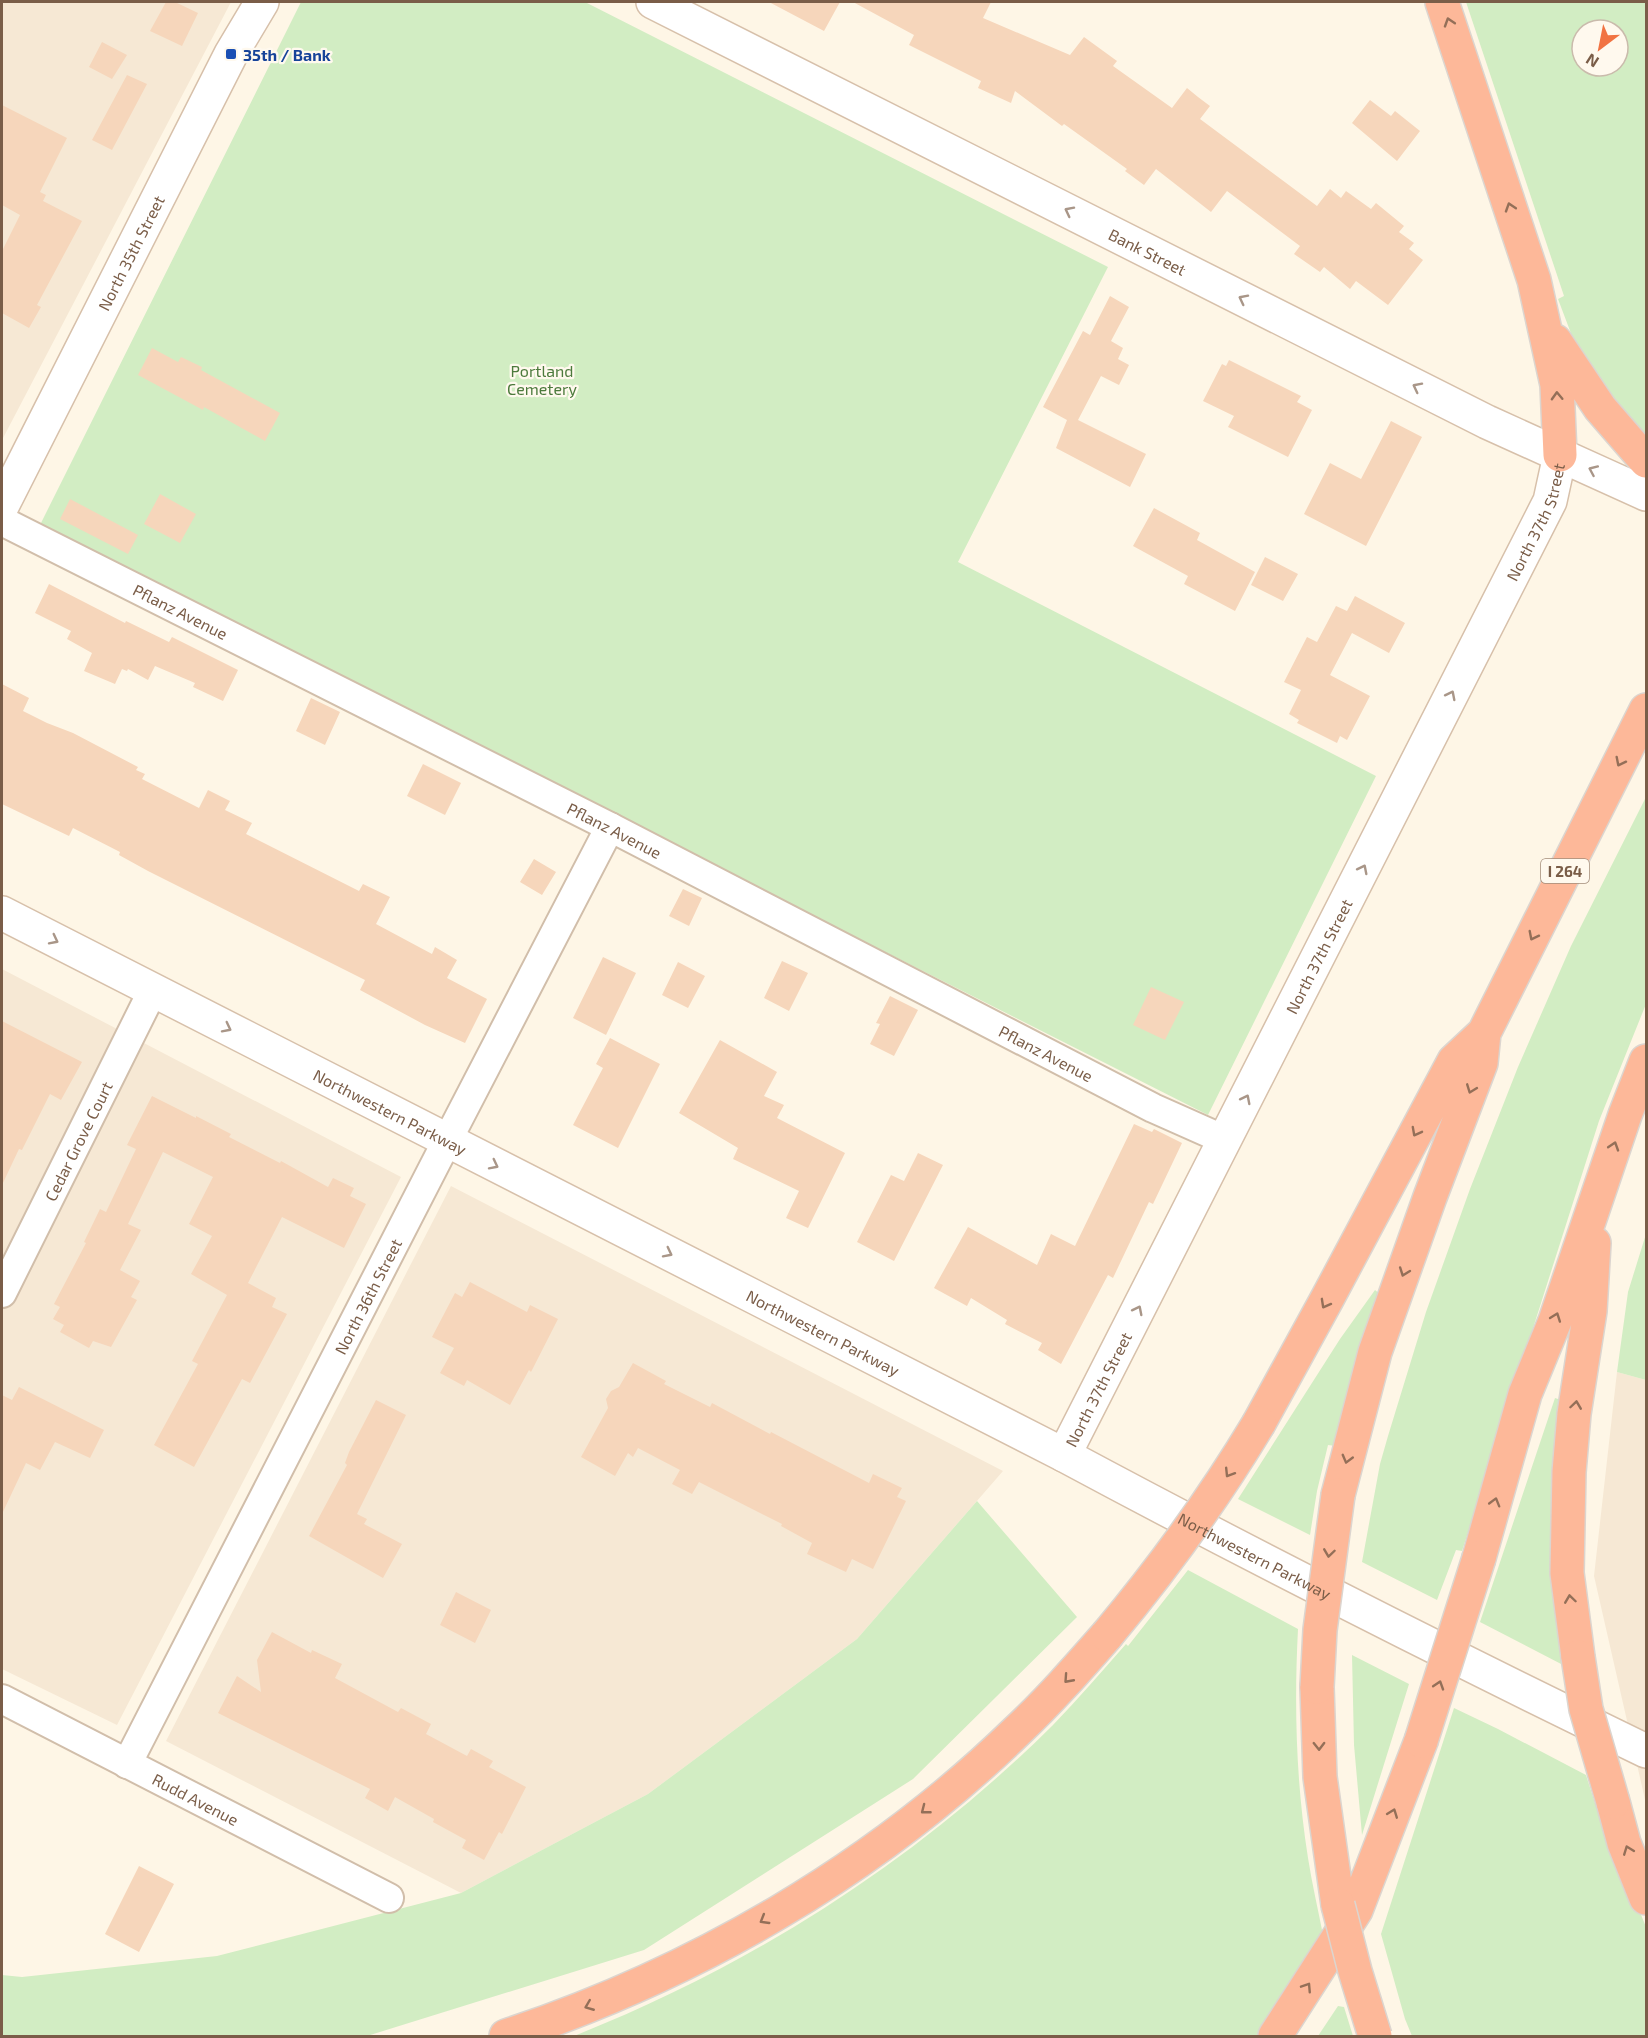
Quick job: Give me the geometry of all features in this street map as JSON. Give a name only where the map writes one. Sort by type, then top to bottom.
[{"type":"highway","points":[[1442,2],[1534,280],[1557,385],[1560,455]]},
{"type":"highway","points":[[1543,320],[1571,368],[1600,408],[1647,461]]},
{"type":"highway","name":"I 264","points":[[1484,1033],[1647,710]]},
{"type":"highway","points":[[506,2037],[620,1994],[762,1922],[850,1866],[934,1803],[992,1754],[1053,1696],[1167,1563],[1220,1487],[1332,1290],[1454,1061],[1484,1033]]},
{"type":"highway","points":[[1375,2037],[1338,1905],[1320,1777],[1317,1688],[1320,1630],[1338,1495],[1376,1352],[1430,1197],[1481,1063],[1484,1033]]},
{"type":"highway","points":[[1275,2037],[1356,1910],[1421,1741],[1479,1558],[1525,1394],[1556,1321],[1625,1115],[1647,1061]]},
{"type":"highway","points":[[1596,1202],[1590,1311],[1574,1414],[1569,1472],[1567,1573],[1586,1709],[1624,1843],[1647,1898]]},
{"type":"street","name":"North 35th Street","points":[[2,506],[231,54],[262,2]]},
{"type":"street","name":"Bank Street","points":[[652,2],[1487,422],[1647,494]]},
{"type":"street","name":"North 37th Street","points":[[1064,1455],[1550,501],[1560,455]]},
{"type":"street","name":"Pflanz Avenue","points":[[2,521],[610,828],[1152,1108],[1226,1140]]},
{"type":"street","name":"North 36th Street","points":[[126,1764],[610,828]]},
{"type":"street","name":"Northwestern Parkway","points":[[2,913],[1064,1455],[1326,1593],[1647,1751]]},
{"type":"street","name":"Cedar Grove Court","points":[[2,1293],[153,990]]},
{"type":"street","name":"Rudd Avenue","points":[[2,1700],[389,1898]]},
{"type":"shaded area","points":[[2,2],[231,2],[2,440]]},
{"type":"shaded area","points":[[2,969],[401,1177],[117,1725],[2,1669]]},
{"type":"shaded area","points":[[451,1186],[1003,1471],[857,1639],[648,1794],[461,1893],[166,1741]]},
{"type":"shaded area","points":[[1617,1372],[1646,1380],[1646,1804],[1594,1576]]},
{"type":"green space","name":"Portland Cemetery","points":[[301,2],[585,2],[1108,267],[958,562],[1376,776],[1208,1115],[40,525]]},
{"type":"green space","points":[[1466,2],[1646,2],[1646,445],[1581,360],[1558,299],[1564,296]]},
{"type":"green space","points":[[1646,797],[1646,1004],[1599,1121],[1462,1551],[1456,1550],[1437,1600],[1362,1562],[1380,1464],[1426,1312],[1470,1189],[1518,1067],[1571,946]]},
{"type":"green space","points":[[1646,1234],[1646,1380],[1617,1372],[1628,1292]]},
{"type":"green space","points":[[1375,1290],[1380,1294],[1336,1446],[1328,1445],[1310,1535],[1238,1499],[1340,1339]]},
{"type":"green space","points":[[1555,1398],[1558,1399],[1555,1501],[1563,1665],[1480,1622]]},
{"type":"green space","points":[[977,1501],[1077,1617],[913,1779],[644,1950],[367,2036],[2,2036],[2,1975],[22,1977],[217,1956],[461,1893],[648,1794],[857,1639]]},
{"type":"green space","points":[[1188,1570],[1298,1629],[1296,1715],[1301,1801],[1310,1868],[1323,1935],[1262,2036],[574,2036],[705,1977],[768,1942],[829,1905],[946,1821],[1053,1725],[1126,1644],[1128,1646]]},
{"type":"green space","points":[[1352,1655],[1409,1684],[1362,1835],[1354,1745]]},
{"type":"green space","points":[[1454,1708],[1586,1775],[1609,1847],[1614,1848],[1646,1927],[1646,2036],[1412,2036],[1381,1934]]},
{"type":"green space","points":[[1338,2006],[1344,2007],[1353,2036],[1318,2036]]},
{"type":"building","points":[[166,2],[175,2],[198,13],[182,46],[150,31]]},
{"type":"building","points":[[769,2],[840,2],[824,31]]},
{"type":"building","points":[[853,2],[991,2],[983,18],[1070,55],[1084,37],[1117,61],[1113,66],[1172,108],[1187,88],[1210,106],[1200,119],[1317,206],[1330,189],[1341,198],[1346,191],[1371,209],[1376,203],[1404,226],[1399,232],[1414,243],[1409,249],[1423,260],[1388,305],[1356,281],[1350,289],[1324,267],[1320,272],[1294,254],[1300,246],[1227,191],[1211,212],[1156,169],[1144,185],[1125,171],[1127,169],[1064,124],[1062,126],[1015,91],[1011,103],[978,88],[981,81],[909,45],[914,35]]},
{"type":"building","points":[[102,42],[127,55],[112,79],[89,67]]},
{"type":"building","points":[[127,75],[147,84],[112,150],[92,140]]},
{"type":"building","points":[[1370,100],[1391,116],[1395,111],[1420,131],[1397,161],[1352,123]]},
{"type":"building","points":[[2,105],[67,138],[40,192],[46,195],[43,201],[82,221],[37,305],[41,307],[29,328],[2,313],[2,251],[20,215],[2,205]]},
{"type":"building","points":[[1110,296],[1129,307],[1111,341],[1123,348],[1118,359],[1129,365],[1119,385],[1101,376],[1078,420],[1146,454],[1130,487],[1056,448],[1067,420],[1043,407],[1083,331],[1090,335]]},
{"type":"building","points":[[152,348],[178,362],[181,357],[202,367],[201,370],[280,413],[265,441],[204,407],[203,410],[138,375]]},
{"type":"building","points":[[1229,360],[1301,396],[1297,402],[1312,410],[1288,457],[1228,427],[1234,416],[1203,401],[1222,364],[1226,366]]},
{"type":"building","points":[[1391,421],[1422,437],[1366,546],[1304,514],[1330,463],[1361,479]]},
{"type":"building","points":[[160,494],[196,514],[180,543],[144,524]]},
{"type":"building","points":[[70,499],[138,535],[128,554],[60,519]]},
{"type":"building","points":[[1154,508],[1200,533],[1197,540],[1255,572],[1235,611],[1184,584],[1188,576],[1133,546]]},
{"type":"building","points":[[1265,557],[1298,574],[1283,601],[1251,585]]},
{"type":"building","points":[[49,584],[125,623],[126,621],[169,642],[172,637],[238,670],[223,701],[193,687],[195,683],[155,666],[148,680],[128,669],[127,671],[122,669],[115,684],[84,671],[92,653],[67,639],[71,631],[35,613]]},
{"type":"building","points":[[1355,596],[1405,623],[1389,653],[1352,633],[1330,675],[1370,696],[1347,740],[1340,736],[1337,743],[1297,723],[1299,720],[1289,714],[1301,690],[1284,682],[1307,637],[1317,642],[1336,606],[1347,611]]},
{"type":"building","points":[[2,684],[29,698],[23,711],[73,733],[138,767],[136,770],[145,774],[142,779],[199,808],[208,790],[230,801],[225,810],[252,823],[246,834],[359,891],[363,884],[390,897],[376,924],[432,954],[435,947],[457,960],[447,978],[487,999],[465,1043],[425,1025],[360,990],[365,980],[148,871],[119,855],[120,852],[73,828],[69,836],[2,804]]},
{"type":"building","points":[[311,698],[340,712],[325,745],[296,731]]},
{"type":"building","points":[[423,764],[461,783],[445,815],[407,796]]},
{"type":"building","points":[[534,859],[556,872],[542,895],[520,882]]},
{"type":"building","points":[[683,889],[702,898],[689,926],[669,916]]},
{"type":"building","points":[[603,957],[636,973],[606,1035],[573,1018]]},
{"type":"building","points":[[782,961],[808,973],[789,1011],[764,998]]},
{"type":"building","points":[[678,962],[705,976],[688,1008],[662,995]]},
{"type":"building","points":[[1151,987],[1184,1002],[1165,1040],[1133,1025]]},
{"type":"building","points":[[890,996],[918,1010],[894,1056],[870,1044],[880,1024],[876,1023]]},
{"type":"building","points":[[2,1021],[82,1062],[61,1100],[50,1094],[2,1185]]},
{"type":"building","points":[[610,1038],[660,1064],[618,1148],[573,1125],[603,1068],[596,1064]]},
{"type":"building","points":[[720,1040],[777,1072],[764,1096],[784,1105],[777,1118],[845,1153],[808,1228],[786,1218],[799,1191],[733,1159],[738,1148],[679,1113]]},
{"type":"building","points":[[152,1096],[231,1134],[229,1137],[280,1163],[281,1161],[328,1187],[333,1178],[354,1188],[350,1196],[366,1204],[344,1248],[282,1217],[248,1283],[276,1298],[272,1307],[287,1314],[250,1383],[242,1379],[194,1467],[154,1445],[198,1364],[192,1361],[227,1295],[191,1274],[212,1236],[189,1224],[213,1177],[163,1152],[128,1224],[141,1230],[120,1270],[140,1281],[131,1297],[137,1300],[111,1347],[93,1341],[89,1348],[60,1332],[64,1325],[53,1319],[60,1307],[54,1304],[86,1243],[84,1242],[100,1209],[106,1212],[136,1149],[127,1145]]},
{"type":"building","points":[[1134,1124],[1152,1132],[1154,1129],[1182,1143],[1153,1204],[1149,1202],[1113,1278],[1108,1275],[1061,1364],[1038,1350],[1042,1343],[1005,1324],[1007,1320],[971,1298],[967,1306],[934,1288],[968,1227],[1037,1265],[1051,1234],[1075,1246]]},
{"type":"building","points":[[918,1153],[943,1165],[894,1261],[857,1242],[891,1175],[904,1181]]},
{"type":"building","points":[[470,1282],[527,1312],[530,1305],[558,1319],[531,1372],[529,1370],[510,1405],[467,1380],[464,1386],[440,1373],[454,1348],[432,1337],[455,1293],[462,1297]]},
{"type":"building","points":[[633,1363],[666,1381],[664,1384],[710,1407],[712,1403],[869,1483],[873,1474],[902,1488],[897,1497],[906,1501],[873,1569],[852,1559],[846,1572],[807,1554],[812,1543],[781,1526],[782,1524],[699,1482],[692,1494],[672,1484],[680,1470],[638,1448],[633,1457],[628,1453],[615,1476],[581,1457],[608,1408],[606,1399],[611,1391],[619,1387]]},
{"type":"building","points":[[19,1387],[104,1430],[90,1458],[55,1442],[40,1470],[26,1463],[2,1514],[2,1395],[12,1400]]},
{"type":"building","points":[[376,1400],[406,1415],[357,1514],[367,1519],[364,1524],[402,1544],[383,1578],[309,1536],[347,1465],[345,1463],[349,1452]]},
{"type":"building","points":[[456,1592],[491,1610],[475,1643],[440,1625]]},
{"type":"building","points":[[272,1632],[311,1653],[312,1650],[342,1664],[335,1678],[398,1712],[401,1708],[431,1724],[426,1734],[467,1756],[471,1749],[493,1761],[489,1767],[526,1787],[502,1834],[499,1832],[484,1860],[462,1848],[466,1840],[395,1797],[388,1811],[365,1798],[370,1789],[218,1713],[237,1676],[261,1692],[257,1660]]},
{"type":"building","points":[[139,1866],[174,1884],[139,1952],[105,1934]]},
{"type":"place","name":"35th / Bank","points":[[231,54]]}]
